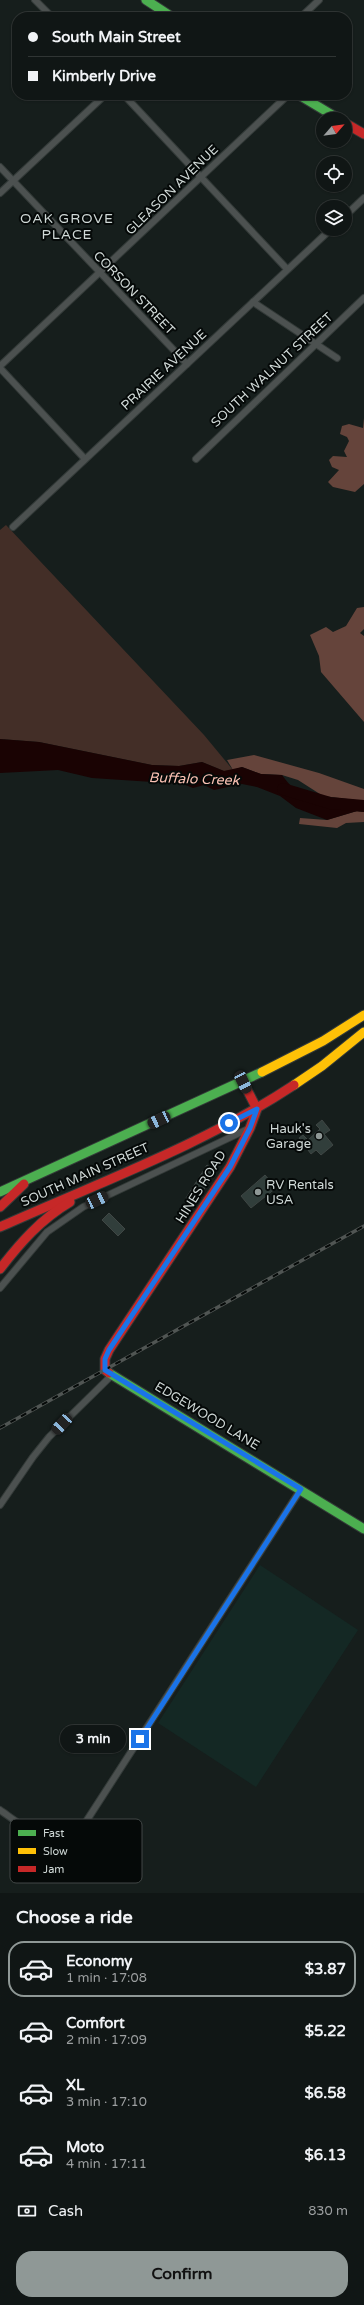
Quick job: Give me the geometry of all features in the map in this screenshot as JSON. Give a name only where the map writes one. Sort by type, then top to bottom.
[{"type":"main road","points":[[146,0],[164,12]]},
{"type":"main road","points":[[307,100],[327,112]]},
{"type":"main road","points":[[352,127],[364,134]]},
{"type":"main road","name":"SOUTH MAIN STREET","points":[[0,1192],[243,1082],[324,1041],[364,1015]]},
{"type":"main road","name":"SOUTH MAIN STREET","points":[[0,1227],[190,1142],[257,1109],[322,1066],[364,1032]]},
{"type":"main road","points":[[243,1082],[257,1109]]},
{"type":"main road","name":"HINES ROAD","points":[[111,1376],[105,1370],[105,1359],[230,1167],[250,1128],[257,1109]]},
{"type":"main road","points":[[0,1207],[31,1178]]},
{"type":"main road","points":[[0,1269],[28,1234],[43,1220],[91,1187]]},
{"type":"main road","name":"EDGEWOOD LANE","points":[[111,1376],[128,1383],[364,1529]]},
{"type":"street","points":[[35,0],[47,12]]},
{"type":"street","points":[[306,12],[319,0]]},
{"type":"street","points":[[0,193],[100,100]]},
{"type":"street","points":[[129,100],[287,270]]},
{"type":"street","name":"GLEASON AVENUE","points":[[0,367],[283,100]]},
{"type":"street","name":"CORSON STREET","points":[[0,167],[186,364]]},
{"type":"street","points":[[352,209],[364,198]]},
{"type":"street","name":"PRAIRIE AVENUE","points":[[13,527],[323,236]]},
{"type":"street","name":"SOUTH WALNUT STREET","points":[[196,459],[364,298]]},
{"type":"street","points":[[253,302],[337,358]]},
{"type":"street","points":[[0,367],[85,459]]},
{"type":"street","points":[[0,1288],[47,1232],[83,1207],[250,1128]]},
{"type":"street","points":[[0,1505],[33,1457],[49,1437],[111,1376]]},
{"type":"street","points":[[88,1819],[301,1489]]},
{"type":"street","points":[[0,1810],[14,1819]]},
{"type":"shaded area","points":[[364,418],[364,484],[355,492],[333,487],[328,482],[339,470],[332,467],[329,460],[333,456],[347,457],[344,451],[349,441],[347,437],[340,434],[342,426],[349,424],[363,428]]},
{"type":"shaded area","points":[[6,525],[204,735],[233,770],[224,771],[202,762],[179,766],[152,765],[39,742],[0,739],[0,530]]},
{"type":"shaded area","points":[[364,607],[364,629],[360,633],[364,636],[364,722],[321,672],[319,656],[310,635],[326,627],[333,632],[346,626],[357,608]]},
{"type":"shaded area","points":[[254,755],[319,773],[364,789],[364,801],[323,796],[298,780],[282,775],[261,774],[242,767],[233,770],[227,760]]},
{"type":"shaded area","points":[[357,811],[364,812],[364,822],[346,823],[337,828],[299,824],[300,818],[327,820]]},
{"type":"shaded area","points":[[260,1565],[358,1630],[256,1787],[158,1723]]},
{"type":"water","points":[[0,739],[39,742],[152,765],[179,766],[202,762],[224,771],[242,767],[261,774],[282,775],[299,794],[307,798],[322,801],[355,800],[357,811],[327,820],[296,808],[280,796],[257,787],[242,784],[214,790],[204,785],[193,788],[183,784],[92,778],[58,770],[0,773]]},
{"type":"building","name":"Hauk's Garage","points":[[322,1120],[330,1130],[324,1134],[333,1145],[321,1155],[316,1150],[311,1154],[299,1138],[303,1135],[308,1140],[320,1129],[316,1125]]},
{"type":"building","points":[[207,1165],[216,1171],[194,1204],[186,1198]]},
{"type":"building","name":"RV Rentals USA","points":[[265,1175],[276,1188],[251,1208],[241,1196]]},
{"type":"building","points":[[109,1213],[125,1229],[118,1236],[102,1220]]},
{"type":"waterway","name":"Buffalo Creek","points":[[283,789],[330,803],[364,806]]},
{"type":"railway","points":[[0,1428],[364,1226]]},
{"type":"traffic: fast","points":[[146,0],[164,12]]},
{"type":"traffic: fast","points":[[307,100],[327,112]]},
{"type":"traffic: fast","points":[[0,1192],[262,1072]]},
{"type":"traffic: fast","points":[[109,1373],[364,1529]]},
{"type":"traffic: slow","points":[[262,1072],[323,1041],[364,1015]]},
{"type":"traffic: slow","points":[[294,1085],[322,1066],[364,1032]]},
{"type":"traffic: jam","points":[[352,127],[364,134]]},
{"type":"traffic: jam","points":[[109,1373],[105,1370],[105,1359],[109,1350],[230,1167],[250,1128],[257,1109],[243,1082]]},
{"type":"traffic: jam","points":[[0,1227],[188,1144],[260,1106],[294,1085]]},
{"type":"traffic: jam","points":[[0,1207],[24,1184]]},
{"type":"traffic: jam","points":[[0,1269],[15,1250],[40,1224],[70,1202]]},
{"type":"place","name":"Hauk's Garage","points":[[319,1136]]},
{"type":"place","name":"RV Rentals USA","points":[[258,1192]]},
{"type":"district","name":"OAK GROVE PLACE","points":[[67,226]]},
{"type":"route","points":[[140,1739],[301,1489],[128,1383],[111,1376],[105,1370],[104,1365],[109,1350],[144,1300],[230,1167],[250,1128],[257,1109],[229,1123]]}]
